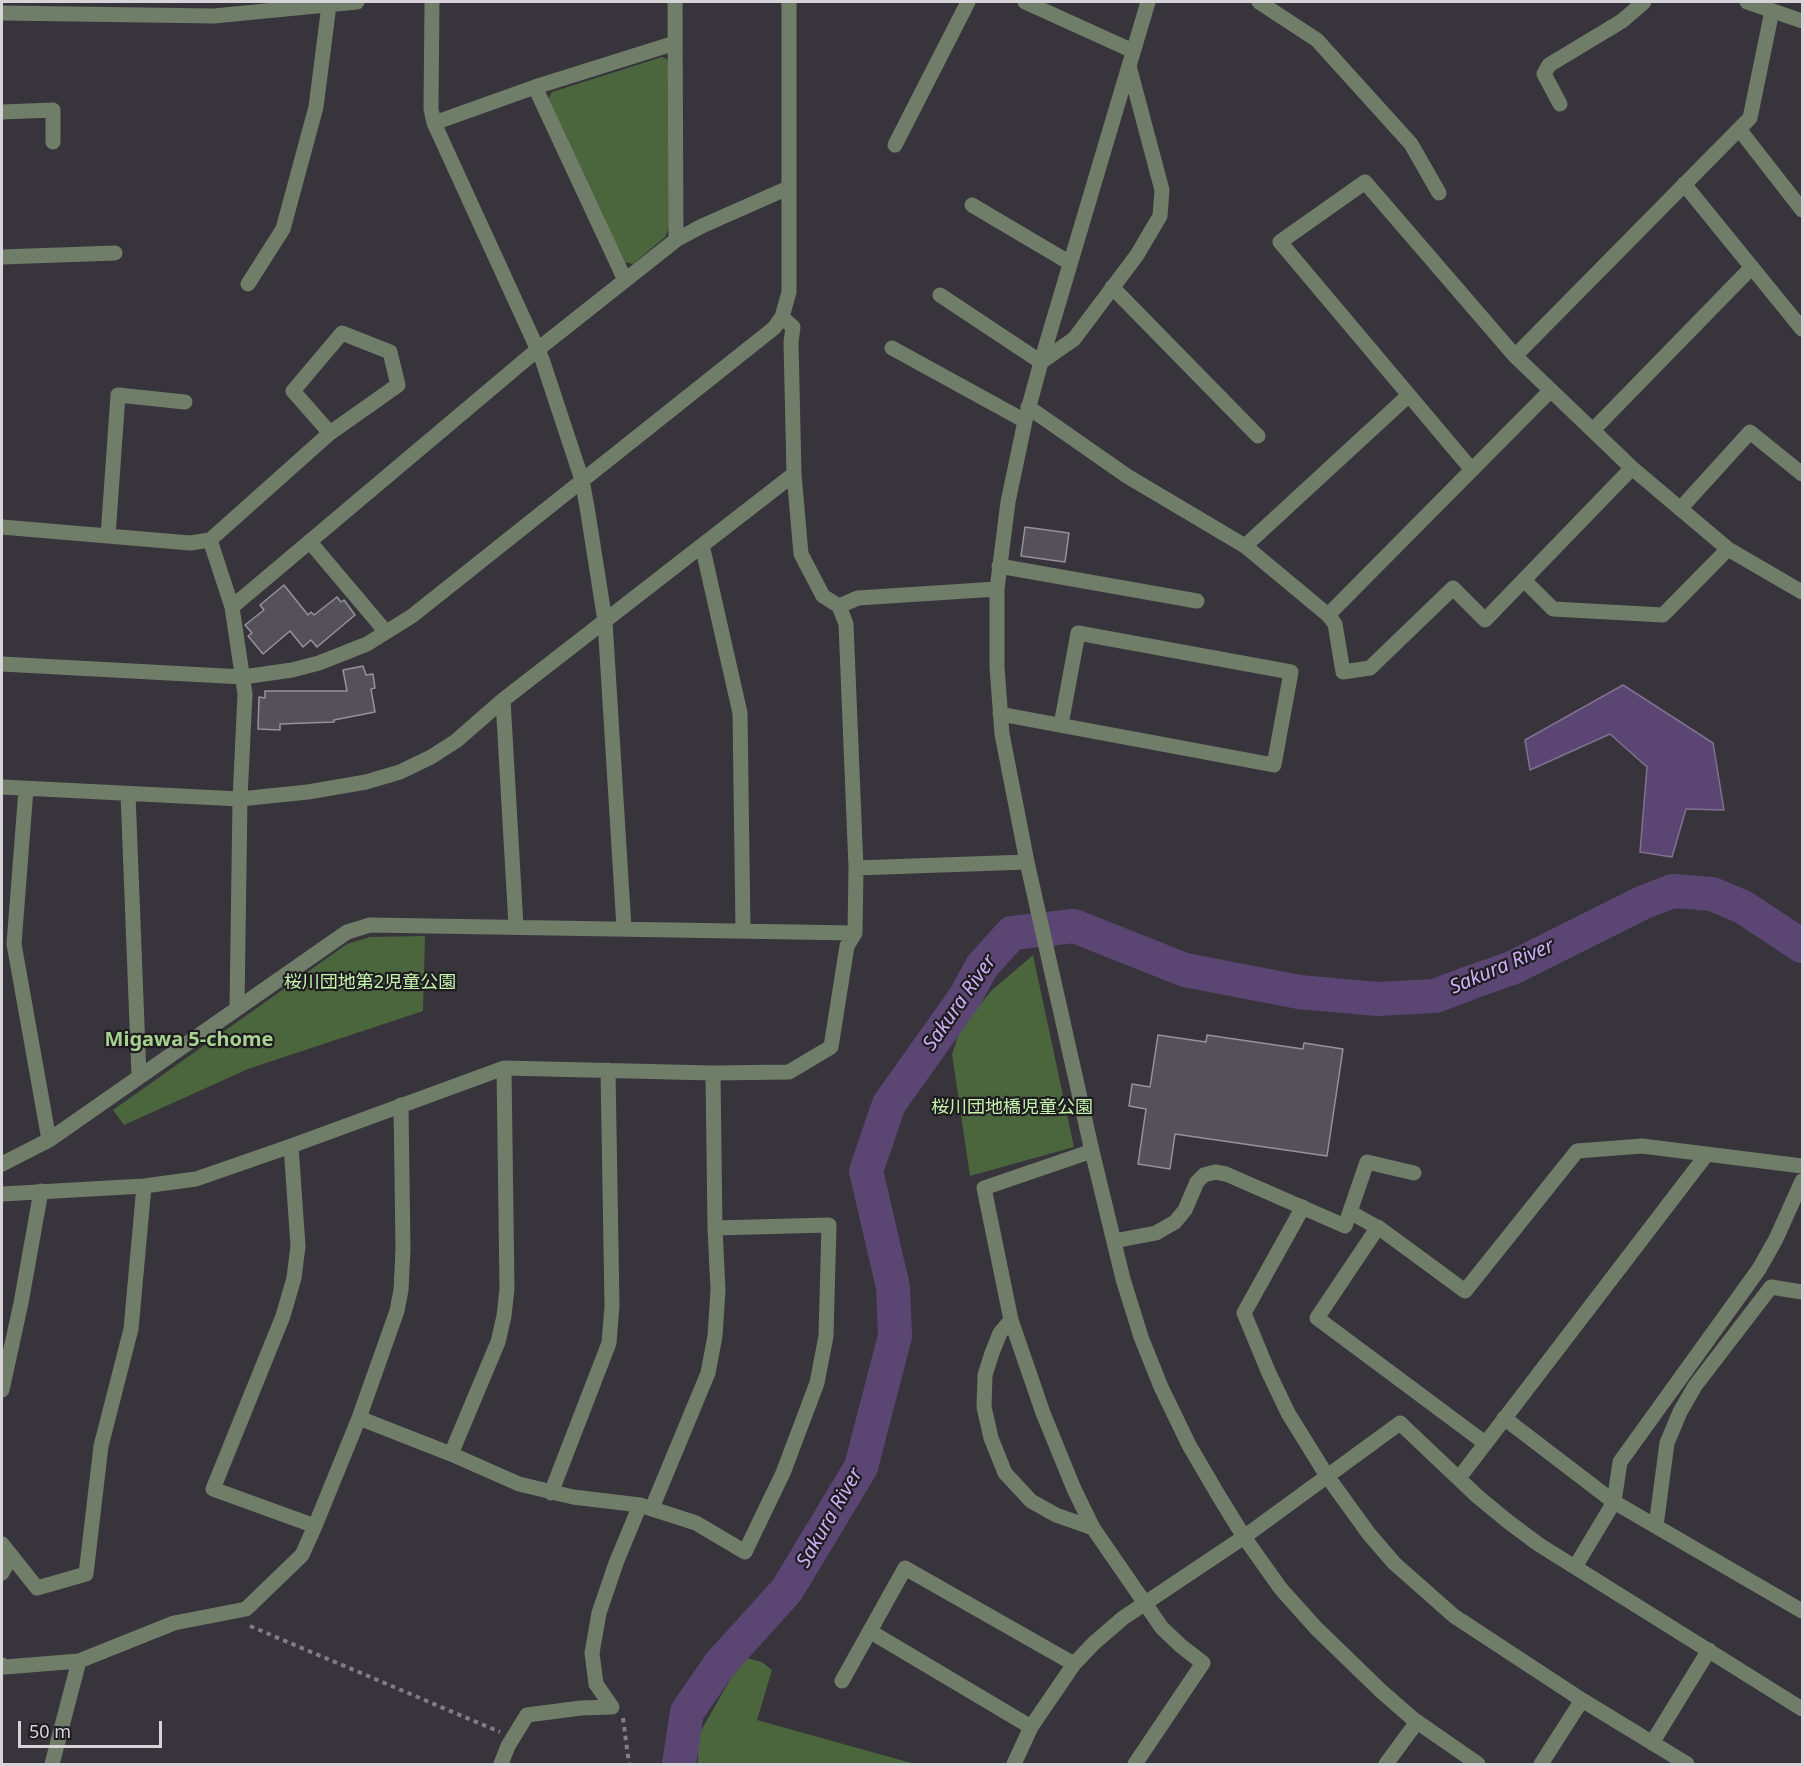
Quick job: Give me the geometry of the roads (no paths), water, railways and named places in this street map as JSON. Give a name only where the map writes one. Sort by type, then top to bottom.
[{"type":"street","points":[[2,13],[214,16],[357,2]]},
{"type":"street","points":[[432,2],[431,109],[434,123],[537,350],[582,480],[605,621],[624,928]]},
{"type":"street","points":[[675,2],[676,240]]},
{"type":"street","points":[[2,664],[243,677],[291,670],[319,663],[367,644],[412,616],[774,328],[782,317],[789,292],[789,2]]},
{"type":"street","points":[[895,144],[968,2]]},
{"type":"street","points":[[1025,2],[1131,59],[1162,190],[1160,216],[1137,255],[1074,339],[1041,362]]},
{"type":"street","points":[[1148,2],[1026,414],[1008,502],[997,589],[997,667],[1000,714],[1027,862],[1037,898],[1092,1151],[1129,1298],[1161,1387],[1189,1445],[1244,1537],[1281,1588],[1316,1628],[1360,1672],[1417,1722],[1478,1764]]},
{"type":"street","points":[[1259,2],[1317,40],[1411,144],[1439,193]]},
{"type":"street","points":[[1560,104],[1544,74],[1549,65],[1622,21],[1644,2]]},
{"type":"street","points":[[1747,2],[1803,21]]},
{"type":"street","points":[[248,284],[283,229],[316,107],[329,5]]},
{"type":"street","points":[[1515,356],[1750,118],[1772,11]]},
{"type":"street","points":[[434,123],[535,87],[675,43]]},
{"type":"street","points":[[535,87],[625,280]]},
{"type":"street","points":[[2,112],[54,110],[53,142]]},
{"type":"street","points":[[1739,129],[1803,210]]},
{"type":"street","points":[[1472,470],[1280,242],[1365,182],[1515,356],[1632,468],[1728,549],[1803,592]]},
{"type":"street","points":[[1684,184],[1803,329]]},
{"type":"street","points":[[232,607],[537,350],[676,240],[788,188]]},
{"type":"street","points":[[972,204],[1070,263]]},
{"type":"street","points":[[2,256],[115,253]]},
{"type":"street","points":[[1593,430],[1752,267]]},
{"type":"street","points":[[1112,287],[1258,436]]},
{"type":"street","points":[[940,295],[1041,362]]},
{"type":"street","points":[[2,1194],[144,1186],[196,1179],[504,1068],[713,1073],[789,1071],[831,1047],[847,946],[855,933],[855,868],[846,624],[839,606],[823,596],[801,554],[794,474],[791,342],[793,327],[782,317]]},
{"type":"street","points":[[2,527],[190,543],[210,540],[330,433],[398,385],[390,352],[342,333],[293,391],[330,433]]},
{"type":"street","points":[[892,348],[1026,414],[1245,546],[1328,615],[1335,624],[1343,672],[1370,668],[1453,588],[1485,620],[1632,468]]},
{"type":"street","points":[[1328,615],[1551,390]]},
{"type":"street","points":[[108,536],[118,395],[185,402]]},
{"type":"street","points":[[1245,546],[1409,395]]},
{"type":"street","points":[[1680,509],[1750,432],[1803,474]]},
{"type":"street","points":[[2,787],[240,799],[308,792],[366,782],[400,772],[431,758],[456,741],[503,700],[794,474]]},
{"type":"street","points":[[210,540],[232,607],[245,694],[240,799],[237,1008]]},
{"type":"street","points":[[310,542],[386,632]]},
{"type":"street","points":[[702,545],[740,713],[742,930]]},
{"type":"street","points":[[1524,580],[1553,609],[1663,615],[1728,549]]},
{"type":"street","points":[[999,567],[1197,601]]},
{"type":"street","points":[[839,606],[858,598],[997,589]]},
{"type":"street","points":[[1000,714],[1274,765],[1291,672],[1078,633],[1061,725]]},
{"type":"street","points":[[503,700],[516,926]]},
{"type":"street","points":[[26,789],[14,944],[49,1140]]},
{"type":"street","points":[[128,794],[139,1076]]},
{"type":"street","points":[[855,868],[1027,862]]},
{"type":"street","points":[[2,1164],[49,1140],[346,932],[370,925],[855,933]]},
{"type":"street","points":[[451,1454],[498,1342],[504,1316],[507,1289],[504,1068]]},
{"type":"street","points":[[551,1493],[609,1343],[612,1306],[608,1070]]},
{"type":"street","points":[[501,1764],[527,1715],[581,1708],[612,1707],[596,1684],[592,1653],[599,1612],[616,1563],[646,1507],[708,1373],[715,1336],[718,1290],[713,1073]]},
{"type":"street","points":[[2,1665],[5,1667],[79,1661],[174,1623],[246,1609],[302,1555],[359,1418],[397,1311],[401,1290],[403,1249],[400,1105]]},
{"type":"street","points":[[291,1146],[298,1246],[294,1278],[283,1316],[213,1489],[315,1526]]},
{"type":"street","points":[[1350,1212],[1377,1227],[1465,1291],[1577,1150],[1642,1146],[1803,1166]]},
{"type":"street","points":[[1092,1151],[984,1188],[1011,1320],[1043,1413],[1074,1489],[1093,1528],[1120,1564],[1144,1603],[1168,1634],[1203,1663],[1135,1764]]},
{"type":"street","points":[[1459,1478],[1707,1154]]},
{"type":"street","points":[[1114,1241],[1156,1233],[1176,1222],[1185,1210],[1197,1182],[1204,1175],[1215,1172],[1226,1174],[1345,1226],[1367,1162],[1414,1173]]},
{"type":"street","points":[[1575,1567],[1614,1502],[1620,1462],[1759,1269],[1803,1181]]},
{"type":"street","points":[[6,1550],[37,1588],[86,1574],[101,1446],[131,1329],[144,1186]]},
{"type":"street","points":[[2,1390],[21,1303],[41,1191]]},
{"type":"street","points":[[1303,1207],[1245,1313],[1288,1413],[1327,1476],[1369,1534],[1394,1563],[1454,1616],[1582,1700],[1687,1764]]},
{"type":"street","points":[[359,1418],[451,1454],[519,1484],[551,1493],[646,1507],[696,1523],[745,1552],[783,1473],[817,1383],[826,1336],[829,1225],[715,1228]]},
{"type":"street","points":[[1377,1227],[1317,1318],[1485,1443]]},
{"type":"street","points":[[1656,1526],[1667,1443],[1680,1412],[1695,1386],[1771,1287],[1803,1292]]},
{"type":"street","points":[[1011,1320],[1000,1333],[985,1375],[984,1407],[991,1438],[1005,1473],[1031,1501],[1056,1515],[1093,1528]]},
{"type":"street","points":[[1504,1418],[1614,1502],[1803,1611]]},
{"type":"street","points":[[1014,1764],[1031,1727],[1074,1664],[1123,1618],[1244,1537],[1400,1423],[1506,1521],[1575,1567],[1802,1707]]},
{"type":"street","points":[[2,1573],[6,1550]]},
{"type":"street","points":[[842,1681],[905,1568],[1074,1664]]},
{"type":"street","points":[[870,1632],[1031,1727]]},
{"type":"street","points":[[1652,1743],[1709,1650]]},
{"type":"street","points":[[52,1764],[79,1661]]},
{"type":"street","points":[[1541,1764],[1582,1700]]},
{"type":"street","points":[[1386,1764],[1417,1722]]},
{"type":"waterway","name":"Sakura River","points":[[679,1764],[687,1712],[720,1664],[787,1590],[861,1467],[895,1336],[893,1287],[866,1171],[889,1104],[965,997],[982,966],[1012,933],[1074,926],[1185,970],[1299,992],[1377,999],[1435,996],[1512,968],[1644,902],[1673,891],[1712,894],[1743,907],[1802,946]]},
{"type":"district","name":"Migawa 5-chome","points":[[189,1040]]},
{"type":"park label","name":"桜川団地第2児童公園","points":[[370,983]]},
{"type":"park label","name":"桜川団地橋児童公園","points":[[1012,1108]]}]
